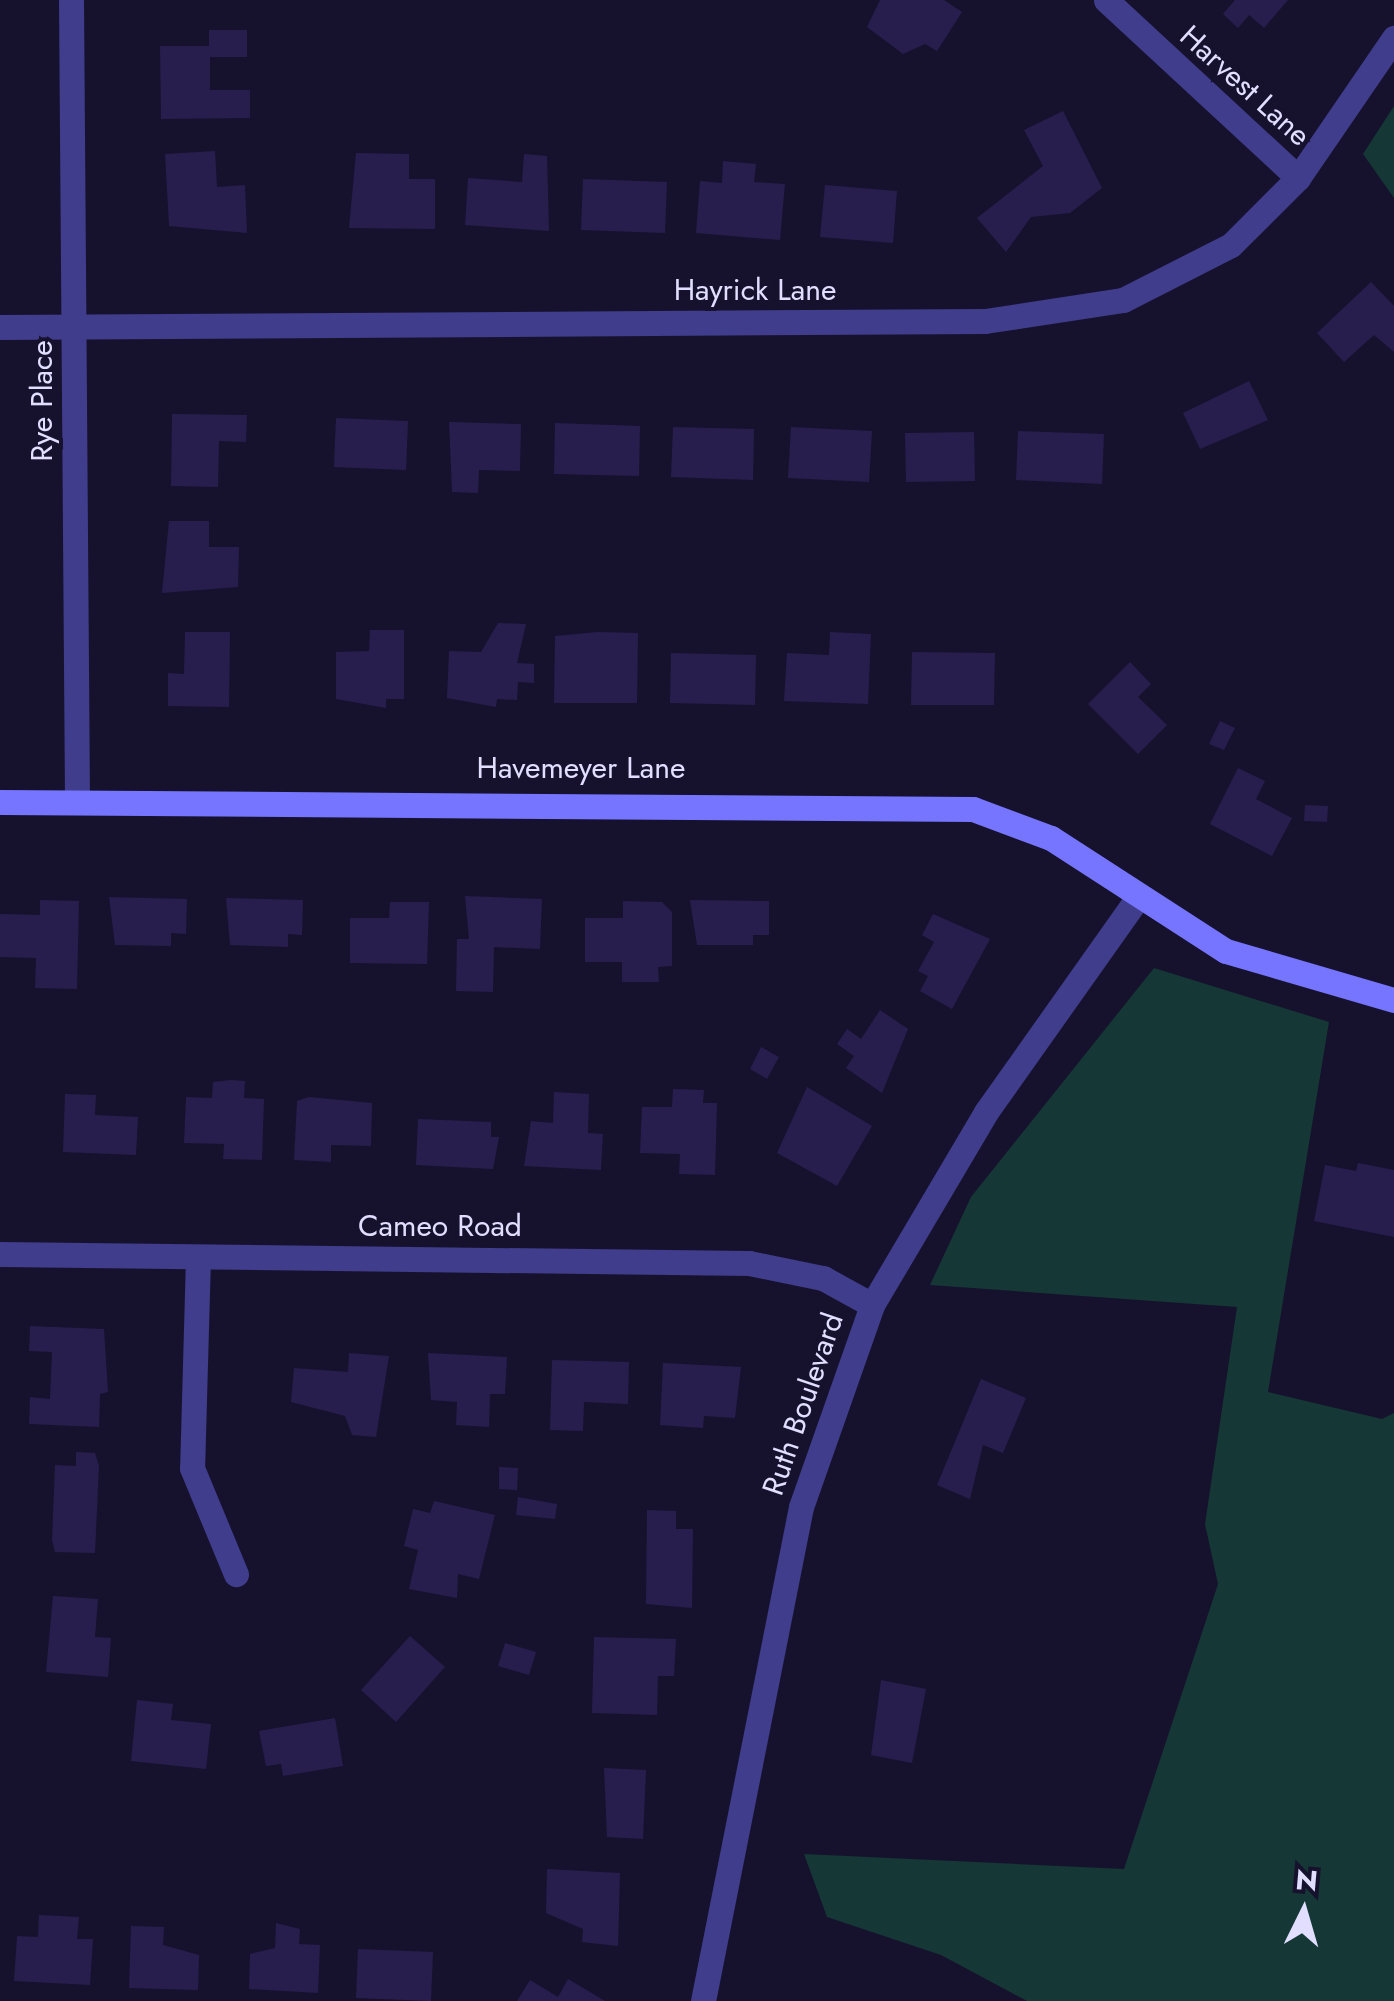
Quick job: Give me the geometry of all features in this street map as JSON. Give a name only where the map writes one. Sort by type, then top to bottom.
[{"type":"street","name":"Rye Place","points":[[72,0],[76,802]]},
{"type":"street","name":"Harvest Lane","points":[[1106,0],[1298,178]]},
{"type":"street","name":"Hayrick Lane","points":[[0,328],[986,321],[1123,300],[1231,245],[1298,178],[1394,38]]},
{"type":"street","name":"Havemeyer Lane","points":[[0,802],[973,809],[1030,826],[1137,899],[1269,968],[1394,1000]]},
{"type":"street","name":"Ruth Boulevard","points":[[703,2001],[801,1507],[872,1305],[986,1112],[1137,899]]},
{"type":"street","name":"Cameo Road","points":[[0,1254],[749,1264],[823,1278],[872,1305]]},
{"type":"street","points":[[198,1256],[192,1468],[236,1574]]},
{"type":"green space","points":[[1394,106],[1394,198],[1363,154]]},
{"type":"green space","points":[[1154,968],[1329,1022],[1268,1392],[1382,1419],[1394,1413],[1394,2001],[1027,2001],[941,1955],[827,1917],[804,1854],[1124,1869],[1218,1584],[1205,1524],[1237,1307],[930,1285],[971,1197]]},
{"type":"building","points":[[880,0],[944,0],[962,12],[937,51],[925,44],[903,54],[867,27]]},
{"type":"building","points":[[1235,0],[1288,0],[1264,28],[1249,15],[1238,28],[1223,14]]},
{"type":"building","points":[[209,30],[247,30],[247,57],[210,57],[210,90],[250,90],[250,118],[161,119],[160,46],[209,46]]},
{"type":"building","points":[[1063,111],[1102,188],[1070,213],[1031,217],[1006,252],[977,218],[1043,166],[1024,130]]},
{"type":"building","points":[[215,151],[217,187],[245,185],[247,233],[169,226],[165,154]]},
{"type":"building","points":[[356,153],[409,154],[409,179],[435,179],[435,229],[349,228]]},
{"type":"building","points":[[524,154],[547,156],[549,231],[465,225],[468,178],[522,182]]},
{"type":"building","points":[[723,161],[756,164],[754,182],[785,184],[780,240],[696,233],[700,181],[722,183]]},
{"type":"building","points":[[583,179],[667,182],[665,233],[581,230]]},
{"type":"building","points":[[825,185],[897,191],[893,243],[820,237]]},
{"type":"building","points":[[1371,282],[1394,306],[1394,352],[1374,335],[1344,362],[1317,333]]},
{"type":"building","points":[[1249,381],[1268,420],[1200,449],[1183,413]]},
{"type":"building","points":[[172,414],[247,415],[246,442],[219,441],[218,487],[171,486]]},
{"type":"building","points":[[336,418],[408,421],[406,470],[334,467]]},
{"type":"building","points":[[449,422],[521,424],[520,471],[479,470],[478,493],[452,492]]},
{"type":"building","points":[[555,423],[640,426],[639,476],[554,474]]},
{"type":"building","points":[[673,427],[754,429],[753,480],[671,477]]},
{"type":"building","points":[[791,427],[872,431],[869,482],[788,478]]},
{"type":"building","points":[[1018,431],[1104,434],[1102,484],[1016,480]]},
{"type":"building","points":[[974,432],[975,481],[906,482],[905,433]]},
{"type":"building","points":[[169,521],[209,521],[209,547],[239,547],[238,587],[162,593]]},
{"type":"building","points":[[498,623],[526,624],[517,663],[534,664],[534,683],[518,682],[517,700],[497,699],[496,707],[447,698],[449,651],[481,652]]},
{"type":"building","points":[[370,630],[404,630],[404,699],[386,699],[386,708],[336,699],[336,652],[369,651]]},
{"type":"building","points":[[185,632],[230,632],[229,707],[168,706],[168,673],[184,674]]},
{"type":"building","points":[[830,632],[871,634],[868,704],[784,701],[787,653],[829,655]]},
{"type":"building","points":[[638,633],[637,703],[554,703],[555,636]]},
{"type":"building","points":[[912,652],[995,653],[994,705],[911,705]]},
{"type":"building","points":[[671,653],[756,655],[755,705],[670,703]]},
{"type":"building","points":[[1130,662],[1151,684],[1138,697],[1167,725],[1138,754],[1088,704]]},
{"type":"building","points":[[1220,721],[1235,728],[1224,750],[1209,744]]},
{"type":"building","points":[[1238,768],[1265,781],[1256,799],[1292,818],[1272,856],[1210,824]]},
{"type":"building","points":[[1305,805],[1328,806],[1327,822],[1304,821]]},
{"type":"building","points":[[465,896],[542,899],[540,949],[494,947],[493,992],[456,991],[457,939],[469,939]]},
{"type":"building","points":[[109,897],[187,899],[186,934],[171,933],[171,946],[115,945]]},
{"type":"building","points":[[226,898],[303,900],[302,935],[288,934],[288,947],[230,945]]},
{"type":"building","points":[[40,900],[79,901],[77,989],[35,988],[36,958],[0,957],[0,914],[40,915]]},
{"type":"building","points":[[690,900],[769,901],[769,935],[753,935],[753,945],[697,945]]},
{"type":"building","points":[[623,901],[662,902],[672,912],[672,966],[658,967],[659,982],[622,982],[622,962],[585,962],[585,918],[623,918]]},
{"type":"building","points":[[390,902],[429,902],[427,964],[350,963],[350,918],[389,918]]},
{"type":"building","points":[[933,914],[990,939],[952,1009],[920,991],[928,976],[918,971],[934,942],[922,935]]},
{"type":"building","points":[[880,1010],[908,1029],[882,1093],[846,1068],[854,1056],[837,1044],[847,1029],[861,1039]]},
{"type":"building","points":[[761,1047],[779,1057],[767,1079],[750,1069]]},
{"type":"building","points":[[245,1081],[244,1098],[264,1099],[262,1160],[223,1159],[224,1144],[184,1143],[186,1097],[212,1098],[213,1082]]},
{"type":"building","points":[[807,1087],[872,1126],[837,1186],[777,1153]]},
{"type":"building","points":[[673,1089],[704,1090],[703,1103],[717,1103],[715,1175],[679,1174],[680,1154],[640,1153],[642,1107],[672,1107]]},
{"type":"building","points":[[554,1092],[589,1094],[588,1133],[603,1134],[601,1170],[524,1166],[531,1121],[553,1123]]},
{"type":"building","points":[[65,1094],[96,1095],[95,1115],[138,1117],[136,1155],[63,1152]]},
{"type":"building","points":[[309,1097],[372,1103],[371,1146],[331,1145],[331,1162],[294,1160],[297,1101]]},
{"type":"building","points":[[418,1119],[491,1122],[491,1137],[499,1137],[493,1169],[416,1165]]},
{"type":"building","points":[[1358,1163],[1394,1170],[1394,1237],[1314,1221],[1325,1165],[1356,1171]]},
{"type":"building","points":[[30,1326],[104,1329],[108,1392],[100,1394],[99,1427],[29,1424],[30,1397],[50,1399],[52,1352],[29,1351]]},
{"type":"building","points":[[349,1353],[389,1356],[376,1437],[352,1435],[345,1416],[291,1402],[294,1368],[348,1372]]},
{"type":"building","points":[[428,1353],[507,1357],[505,1394],[490,1394],[489,1427],[456,1425],[457,1402],[431,1400]]},
{"type":"building","points":[[552,1360],[629,1362],[628,1404],[584,1402],[583,1431],[550,1430]]},
{"type":"building","points":[[663,1363],[741,1367],[735,1418],[704,1416],[703,1428],[660,1425]]},
{"type":"building","points":[[981,1379],[1026,1398],[1003,1453],[983,1445],[970,1499],[937,1485]]},
{"type":"building","points":[[76,1452],[95,1453],[99,1466],[95,1553],[55,1552],[52,1540],[55,1465],[76,1466]]},
{"type":"building","points":[[499,1467],[518,1468],[517,1490],[499,1489]]},
{"type":"building","points":[[518,1497],[557,1504],[555,1519],[516,1515]]},
{"type":"building","points":[[434,1501],[495,1515],[479,1579],[458,1574],[457,1598],[409,1589],[418,1550],[404,1546],[413,1509],[430,1513]]},
{"type":"building","points":[[647,1510],[676,1511],[676,1529],[693,1529],[692,1608],[646,1604]]},
{"type":"building","points":[[53,1596],[98,1599],[95,1637],[111,1638],[108,1677],[46,1672]]},
{"type":"building","points":[[410,1636],[445,1667],[396,1722],[361,1690]]},
{"type":"building","points":[[594,1637],[676,1639],[674,1676],[658,1676],[657,1715],[592,1713]]},
{"type":"building","points":[[505,1643],[536,1652],[529,1675],[498,1666]]},
{"type":"building","points":[[881,1680],[926,1689],[912,1763],[871,1755]]},
{"type":"building","points":[[137,1700],[173,1704],[171,1720],[211,1724],[206,1769],[131,1761]]},
{"type":"building","points":[[335,1718],[343,1766],[283,1776],[281,1764],[266,1766],[259,1731]]},
{"type":"building","points":[[604,1768],[646,1770],[643,1839],[607,1837]]},
{"type":"building","points":[[547,1869],[620,1873],[618,1946],[582,1942],[583,1929],[546,1913]]},
{"type":"building","points":[[39,1915],[79,1917],[77,1939],[93,1939],[90,1985],[14,1981],[17,1936],[38,1937]]},
{"type":"building","points":[[276,1923],[300,1929],[299,1944],[320,1945],[318,1993],[249,1989],[250,1954],[275,1948]]},
{"type":"building","points":[[131,1926],[164,1927],[163,1945],[199,1955],[198,1990],[129,1988]]},
{"type":"building","points":[[358,1949],[433,1952],[431,2001],[356,1998]]},
{"type":"building","points":[[568,1979],[605,2001],[517,2001],[530,1980],[558,1997]]}]
